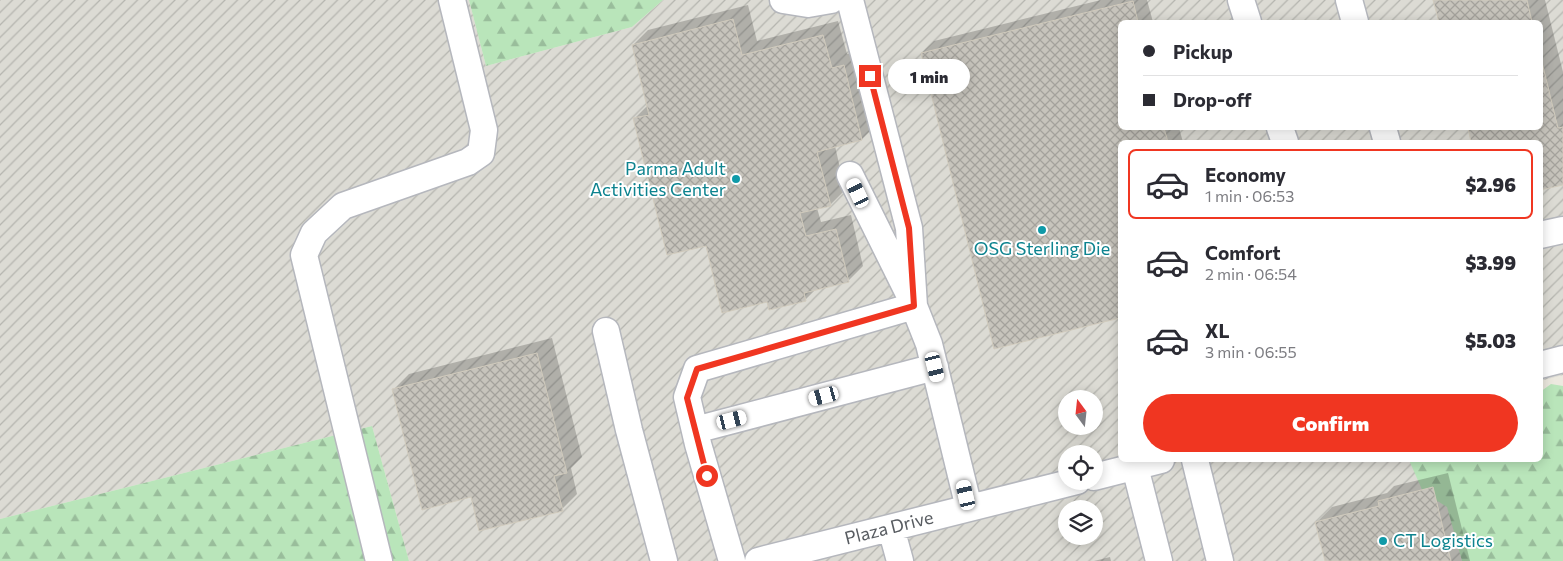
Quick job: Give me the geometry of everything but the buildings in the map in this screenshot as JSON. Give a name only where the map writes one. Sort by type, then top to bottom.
[{"type":"street","points":[[378,561],[304,255],[314,233],[343,206],[468,162],[481,153],[484,130],[452,0]]},
{"type":"street","points":[[783,0],[808,4],[831,0]]},
{"type":"street","points":[[850,0],[909,228],[914,306]]},
{"type":"street","points":[[1242,0],[1247,20]]},
{"type":"street","points":[[1349,0],[1354,20]]},
{"type":"street","points":[[850,175],[914,306],[929,344],[969,508]]},
{"type":"street","points":[[1543,234],[1563,230]]},
{"type":"street","points":[[732,561],[687,398],[697,369],[914,306]]},
{"type":"street","points":[[606,331],[629,430],[664,561]]},
{"type":"street","points":[[1543,364],[1563,359]]},
{"type":"street","points":[[695,430],[935,367]]},
{"type":"street","points":[[1103,475],[1154,462]]},
{"type":"street","points":[[1195,462],[1220,561]]},
{"type":"street","points":[[1135,467],[1159,561]]},
{"type":"street","name":"Plaza Drive","points":[[758,561],[1058,486]]},
{"type":"street","points":[[891,528],[900,561]]},
{"type":"shaded area","points":[[0,0],[469,0],[486,66],[632,27],[663,0],[1563,0],[1563,375],[1543,380],[1543,140],[1118,140],[1118,462],[1436,462],[1462,561],[409,561],[372,426],[0,519]]},
{"type":"green space","points":[[469,0],[663,0],[632,27],[486,66]]},
{"type":"green space","points":[[1551,384],[1563,386],[1563,561],[1462,561],[1447,507],[1423,492],[1410,462],[1543,462],[1543,390]]},
{"type":"green space","points":[[372,426],[409,561],[0,561],[0,519]]},
{"type":"place","name":"Parma Adult Activities Center","points":[[736,179]]},
{"type":"place","name":"OSG Sterling Die","points":[[1042,230]]},
{"type":"place","name":"CT Logistics","points":[[1383,541]]},
{"type":"route","points":[[707,476],[687,398],[697,369],[914,306],[909,228],[870,76]]}]
